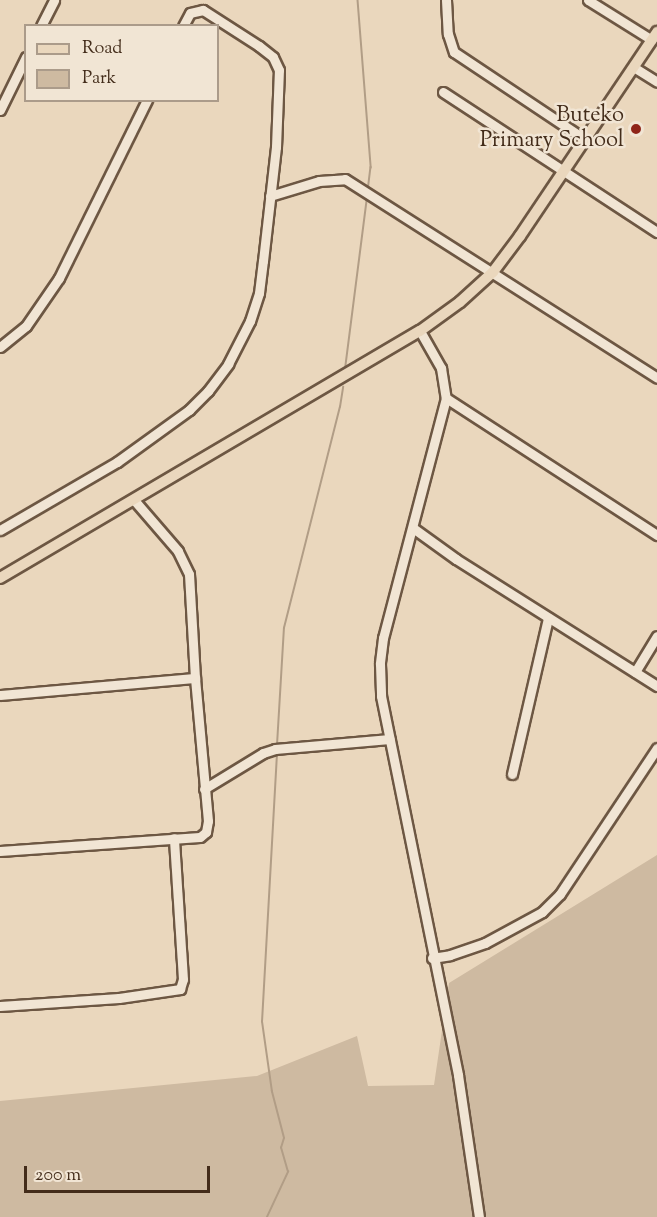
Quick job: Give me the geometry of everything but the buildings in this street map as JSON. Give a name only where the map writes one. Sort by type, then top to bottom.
[{"type":"main road","points":[[0,578],[420,331],[460,302],[493,272],[586,140],[654,36]]},
{"type":"street","points":[[42,24],[54,0]]},
{"type":"street","points":[[446,0],[448,34],[454,52],[586,140]]},
{"type":"street","points":[[588,0],[654,36]]},
{"type":"street","points":[[0,530],[117,462],[185,412],[208,390],[234,356],[252,316],[260,282],[270,196],[280,94],[277,63],[259,46],[203,10],[190,13],[184,24]]},
{"type":"street","points":[[0,110],[24,61]]},
{"type":"street","points":[[635,68],[657,82]]},
{"type":"street","points":[[443,92],[657,232]]},
{"type":"street","points":[[0,347],[26,326],[58,278],[146,102]]},
{"type":"street","points":[[270,196],[335,178],[345,180],[368,192],[657,378]]},
{"type":"street","points":[[420,331],[441,368],[446,398],[384,638],[380,664],[381,696],[432,958],[458,1075],[479,1217]]},
{"type":"street","points":[[446,398],[657,535]]},
{"type":"street","points":[[0,851],[200,837],[206,832],[208,821],[195,678],[189,574],[178,551],[134,500]]},
{"type":"street","points":[[413,528],[548,618],[657,686]]},
{"type":"street","points":[[512,774],[548,618]]},
{"type":"street","points":[[635,672],[657,636]]},
{"type":"street","points":[[0,695],[195,678]]},
{"type":"street","points":[[204,789],[263,753],[287,748],[390,739]]},
{"type":"street","points":[[432,958],[485,944],[542,912],[560,894],[657,748]]},
{"type":"street","points":[[0,1006],[119,998],[180,989],[183,979],[174,838]]},
{"type":"green space","points":[[657,855],[657,1217],[0,1217],[0,1101],[257,1076],[357,1036],[368,1086],[434,1085],[449,983]]},
{"type":"waterway","points":[[358,0],[371,167],[368,190]]},
{"type":"waterway","points":[[345,369],[367,198]]},
{"type":"waterway","points":[[277,745],[284,628],[340,407],[343,387]]},
{"type":"waterway","points":[[267,1217],[288,1172],[281,1148],[284,1138],[272,1092],[262,1022],[277,753]]},
{"type":"place","name":"Buteko Primary School","points":[[636,129]]}]
